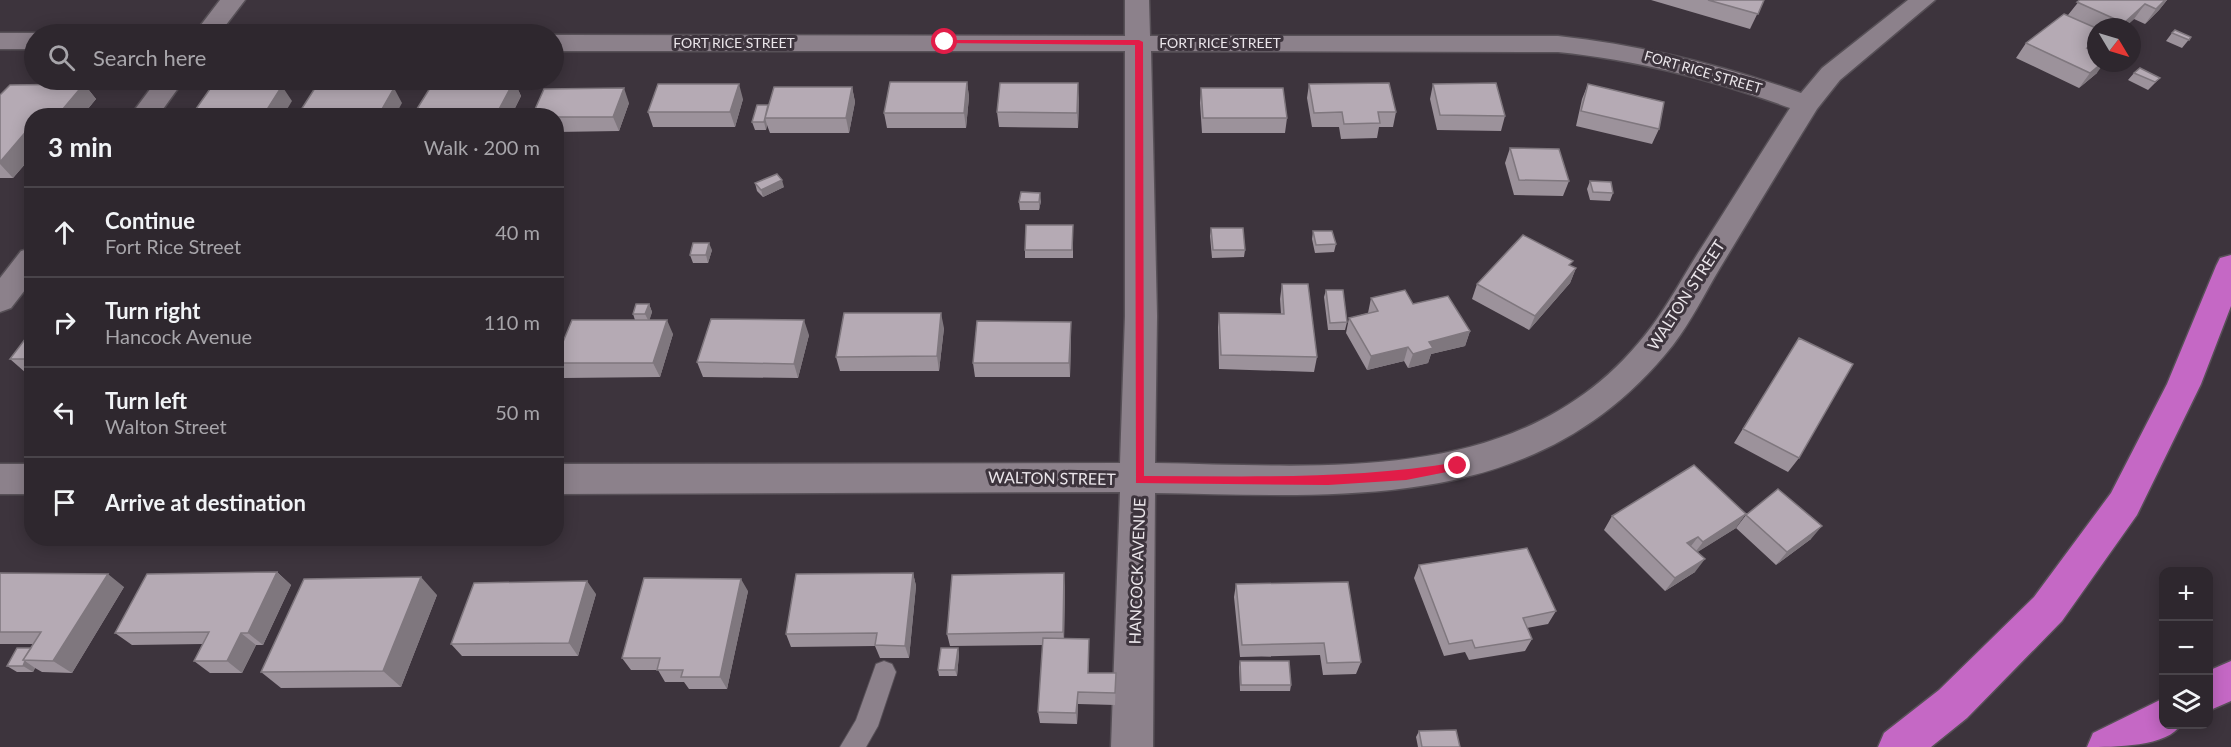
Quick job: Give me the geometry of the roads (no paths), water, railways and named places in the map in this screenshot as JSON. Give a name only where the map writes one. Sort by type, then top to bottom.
[{"type":"highway","points":[[1899,747],[1953,704],[2048,609],[2124,504],[2184,384],[2231,266]]},
{"type":"highway","points":[[2213,689],[2231,680]]},
{"type":"highway","points":[[2108,747],[2159,719]]},
{"type":"street","points":[[214,24],[233,0]]},
{"type":"street","name":"HANCOCK AVENUE","points":[[1132,747],[1139,480],[1139,42],[1137,0]]},
{"type":"street","name":"WALTON STREET","points":[[564,479],[1025,476],[1139,480],[1328,481],[1406,475],[1458,466],[1517,448],[1583,412],[1628,375],[1663,335],[1806,104],[1831,74],[1923,0]]},
{"type":"street","points":[[0,41],[24,41]]},
{"type":"street","name":"FORT RICE STREET","points":[[564,43],[1558,44],[1598,47],[1689,66],[1806,104]]},
{"type":"street","points":[[149,108],[163,90]]},
{"type":"street","points":[[0,300],[24,269]]},
{"type":"street","points":[[0,479],[24,479]]},
{"type":"lane","points":[[852,747],[866,726],[884,672]]}]
